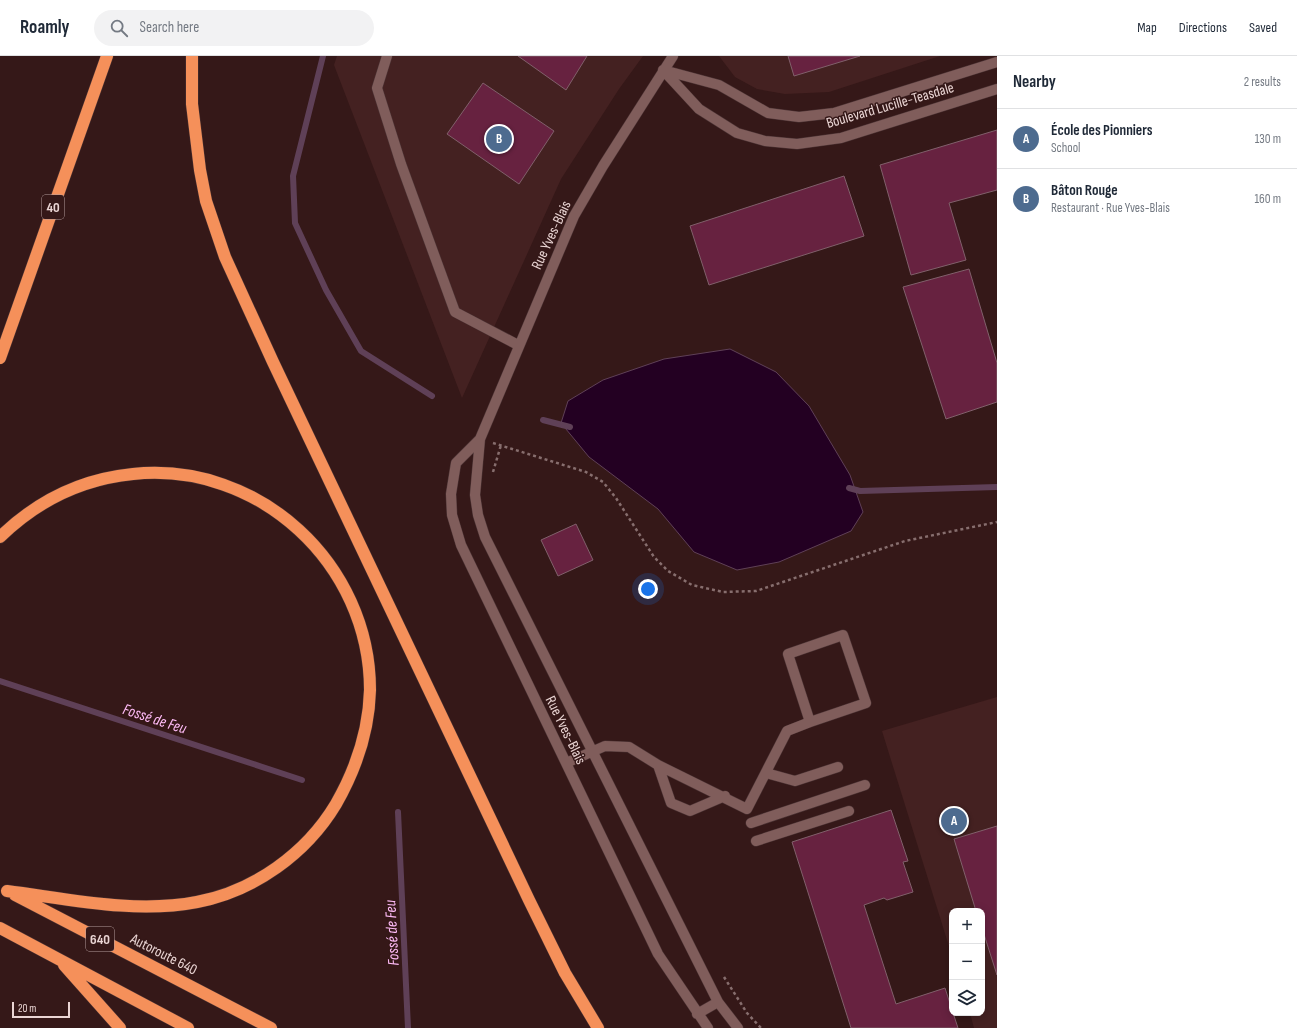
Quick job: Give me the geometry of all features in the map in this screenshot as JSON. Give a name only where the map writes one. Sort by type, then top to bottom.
[{"type":"highway","name":"40","points":[[0,358],[107,56]]},
{"type":"highway","points":[[192,56],[192,104],[200,170],[206,201],[225,257],[266,349],[529,900],[565,974],[598,1028]]},
{"type":"highway","points":[[0,537],[27,514],[53,497],[80,485],[109,477],[140,473],[168,472],[210,480],[239,490],[264,502],[296,527],[318,549],[335,573],[348,596],[359,622],[368,665],[370,692],[365,730],[358,757],[347,783],[332,811],[305,845],[283,864],[255,881],[212,899],[184,905],[159,907],[116,905],[4,889]]},
{"type":"highway","name":"Autoroute 640","points":[[4,889],[271,1028]]},
{"type":"highway","name":"640","points":[[0,928],[188,1028]]},
{"type":"highway","points":[[60,960],[120,1028]]},
{"type":"street","points":[[387,56],[377,88],[401,164],[455,312],[518,345]]},
{"type":"street","name":"Rue Yves-Blais","points":[[673,56],[603,166],[574,216],[518,345],[480,439],[475,495],[478,516],[486,537],[718,1002],[738,1028]]},
{"type":"street","name":"Boulevard Lucille-Teasdale","points":[[663,70],[719,84],[768,113],[799,117],[834,112],[997,62]]},
{"type":"street","name":"Boulevard Lucille-Teasdale","points":[[663,70],[699,109],[737,133],[765,141],[798,144],[841,138],[997,89]]},
{"type":"street","name":"Rue Yves-Blais","points":[[480,439],[456,463],[451,494],[452,515],[461,546],[658,954],[697,1014],[708,1028]]},
{"type":"street","points":[[566,763],[605,746],[629,747],[658,765],[725,796],[747,809],[788,731],[866,703],[843,635],[788,654],[810,722]]},
{"type":"street","points":[[658,765],[671,803],[690,811],[725,796]]},
{"type":"street","points":[[766,773],[795,781],[838,767]]},
{"type":"street","points":[[751,823],[865,785]]},
{"type":"street","points":[[756,841],[849,811]]},
{"type":"street","points":[[697,1014],[718,1002]]},
{"type":"path","points":[[480,439],[586,472],[603,482],[616,498],[654,557],[668,571],[692,585],[723,592],[756,591],[905,541],[997,522]]},
{"type":"shaded area","points":[[337,56],[643,56],[619,89],[561,179],[462,398],[334,65]]},
{"type":"shaded area","points":[[719,56],[940,56],[829,92],[785,94],[757,89],[735,77]]},
{"type":"shaded area","points":[[730,349],[776,372],[809,406],[850,475],[863,512],[851,531],[779,562],[737,570],[694,552],[658,509],[589,457],[561,423],[568,401],[603,380],[664,359]]},
{"type":"shaded area","points":[[997,697],[997,1028],[974,1028],[971,1016],[985,1016],[985,908],[949,908],[949,946],[882,731]]},
{"type":"building","points":[[518,56],[587,56],[566,90]]},
{"type":"building","points":[[788,56],[860,56],[794,76]]},
{"type":"building","points":[[483,83],[554,131],[519,184],[447,134]]},
{"type":"building","points":[[997,130],[997,190],[949,203],[966,260],[911,275],[880,165]]},
{"type":"building","points":[[844,176],[864,236],[709,285],[690,226]]},
{"type":"building","points":[[969,269],[997,363],[997,402],[946,419],[903,287]]},
{"type":"building","points":[[576,524],[593,560],[558,576],[541,540]]},
{"type":"building","points":[[891,810],[908,861],[903,862],[913,892],[887,900],[884,898],[864,905],[896,1004],[945,988],[949,1000],[949,1016],[954,1016],[958,1028],[851,1028],[792,842]]},
{"type":"building","points":[[997,826],[997,975],[985,937],[985,908],[975,908],[954,839]]},
{"type":"waterway","points":[[323,56],[293,176],[295,223],[326,290],[361,351],[432,396]]},
{"type":"waterway","points":[[543,420],[570,427]]},
{"type":"waterway","points":[[849,488],[860,491],[997,487]]},
{"type":"waterway","name":"Fossé de Feu","points":[[0,681],[302,780]]},
{"type":"waterway","name":"Fossé de Feu","points":[[398,812],[408,1028]]},
{"type":"place","name":"Bâton Rouge","points":[[499,139]]},
{"type":"place","name":"École des Pionniers","points":[[954,821]]}]
